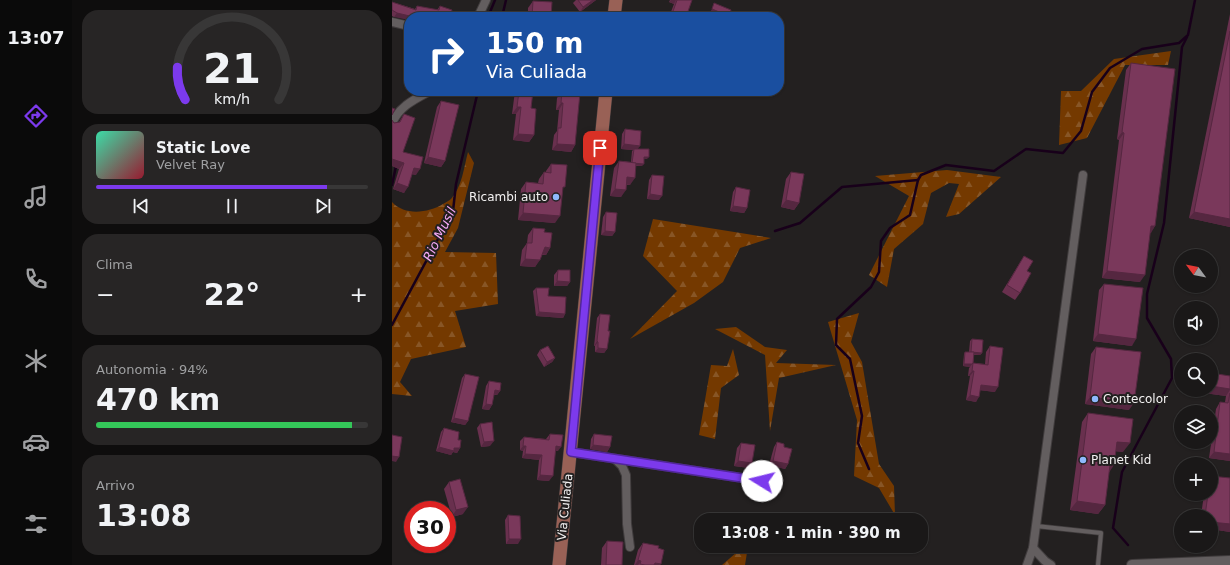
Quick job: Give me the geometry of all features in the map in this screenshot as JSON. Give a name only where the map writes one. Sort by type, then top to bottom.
[{"type":"main road","points":[[615,12],[616,0]]},
{"type":"main road","name":"Via Culiada","points":[[559,565],[606,96]]},
{"type":"street","points":[[480,12],[486,0]]},
{"type":"street","points":[[392,22],[404,25]]},
{"type":"street","points":[[392,124],[395,116],[401,109],[422,96]]},
{"type":"street","points":[[1027,565],[1033,548],[1084,175]]},
{"type":"street","points":[[571,452],[762,481]]},
{"type":"street","points":[[615,459],[622,466],[626,475],[627,524],[630,547]]},
{"type":"street","points":[[1033,548],[1045,561],[1051,565]]},
{"type":"street","points":[[1132,565],[1164,565],[1230,561]]},
{"type":"lane","points":[[1036,526],[1101,534],[1098,565]]},
{"type":"green space","points":[[1171,51],[1168,65],[1125,65],[1087,138],[1059,145],[1061,91],[1081,91],[1114,59]]},
{"type":"green space","points":[[468,152],[474,163],[458,228],[445,252],[496,253],[498,304],[455,311],[466,347],[411,359],[400,382],[412,396],[392,394],[392,202],[403,209],[417,212],[437,207],[451,199],[458,189]]},
{"type":"green space","points":[[947,170],[1001,177],[959,214],[946,217],[959,184],[949,183],[931,193],[923,224],[894,249],[887,287],[869,275],[909,196],[875,176]]},
{"type":"green space","points":[[653,219],[771,238],[740,248],[723,282],[694,303],[630,339],[677,291],[643,256]]},
{"type":"green space","points":[[859,313],[851,342],[862,362],[879,464],[894,486],[895,513],[879,488],[854,476],[857,420],[828,322]]},
{"type":"green space","points":[[736,327],[765,347],[787,350],[776,363],[836,365],[779,378],[770,431],[765,355],[715,329]]},
{"type":"green space","points":[[733,349],[739,375],[721,388],[715,439],[699,435],[711,365],[727,366]]},
{"type":"green space","points":[[736,553],[747,553],[745,565],[722,565]]},
{"type":"building","points":[[578,0],[593,0],[583,7]]},
{"type":"building","points":[[677,0],[692,0],[688,12],[673,12]]},
{"type":"building","points":[[533,1],[552,2],[551,12],[532,12]]},
{"type":"building","points":[[392,2],[416,10],[417,6],[439,10],[440,6],[452,10],[451,12],[404,12],[404,15],[392,10]]},
{"type":"building","points":[[714,3],[731,10],[730,12],[719,12],[712,9]]},
{"type":"building","points":[[1230,31],[1230,219],[1194,212]]},
{"type":"building","points":[[1131,63],[1175,69],[1155,226],[1151,226],[1145,275],[1107,271]]},
{"type":"building","points":[[518,96],[532,96],[531,108],[536,109],[534,135],[518,134],[521,107],[517,107]]},
{"type":"building","points":[[562,96],[580,96],[575,145],[557,144],[558,128],[561,128],[563,103],[561,103]]},
{"type":"building","points":[[441,101],[459,105],[445,161],[428,157]]},
{"type":"building","points":[[392,108],[395,109],[392,115]]},
{"type":"building","points":[[404,114],[415,118],[403,152],[423,157],[420,169],[414,168],[408,187],[397,183],[404,163],[392,159],[392,120],[394,123],[400,122]]},
{"type":"building","points":[[625,129],[641,131],[640,146],[624,144]]},
{"type":"building","points":[[634,149],[649,149],[649,157],[644,157],[644,164],[632,163]]},
{"type":"building","points":[[619,161],[636,163],[635,178],[627,177],[626,190],[615,189]]},
{"type":"building","points":[[551,164],[567,165],[560,216],[523,213],[526,182],[543,184],[544,172],[551,173]]},
{"type":"building","points":[[791,172],[804,174],[799,203],[786,200]]},
{"type":"building","points":[[652,175],[664,176],[662,196],[650,194]]},
{"type":"building","points":[[736,187],[750,190],[747,208],[733,206]]},
{"type":"building","points":[[606,212],[617,213],[615,232],[605,231]]},
{"type":"building","points":[[533,228],[545,229],[544,232],[552,233],[550,248],[545,247],[540,260],[525,259],[527,243],[532,243]]},
{"type":"building","points":[[1024,256],[1033,261],[1027,271],[1031,273],[1020,293],[1007,285]]},
{"type":"building","points":[[558,270],[570,270],[570,282],[557,281]]},
{"type":"building","points":[[1104,284],[1143,288],[1136,339],[1098,334]]},
{"type":"building","points":[[536,288],[549,288],[548,296],[566,297],[565,314],[539,312]]},
{"type":"building","points":[[600,314],[610,315],[608,331],[610,331],[607,349],[598,348],[597,341]]},
{"type":"building","points":[[972,339],[983,340],[982,353],[971,352]]},
{"type":"building","points":[[548,346],[555,358],[547,362],[540,350]]},
{"type":"building","points":[[990,346],[1003,348],[998,387],[981,385],[979,397],[970,395],[974,371],[972,371],[973,363],[988,365]]},
{"type":"building","points":[[1096,347],[1141,352],[1134,403],[1090,397]]},
{"type":"building","points":[[965,352],[974,352],[972,364],[964,364]]},
{"type":"building","points":[[465,374],[479,377],[468,421],[454,418]]},
{"type":"building","points":[[1218,374],[1230,376],[1230,389],[1218,387]]},
{"type":"building","points":[[489,381],[501,383],[500,391],[495,390],[492,405],[486,404]]},
{"type":"building","points":[[1230,393],[1230,454],[1214,452],[1214,449],[1218,449],[1218,419],[1220,402],[1228,403]]},
{"type":"building","points":[[1088,413],[1133,419],[1130,443],[1117,442],[1114,465],[1110,465],[1105,505],[1077,501]]},
{"type":"building","points":[[492,422],[494,441],[484,442],[480,424]]},
{"type":"building","points":[[444,428],[459,432],[458,440],[461,440],[460,448],[454,448],[454,451],[439,447]]},
{"type":"building","points":[[550,434],[563,435],[561,447],[556,446],[553,476],[540,475],[542,455],[525,454],[526,446],[523,446],[524,437],[549,440]]},
{"type":"building","points":[[594,434],[612,436],[610,447],[593,445]]},
{"type":"building","points":[[392,435],[402,437],[399,457],[392,456]]},
{"type":"building","points":[[777,442],[784,444],[784,447],[792,449],[788,464],[773,461]]},
{"type":"building","points":[[741,443],[755,445],[752,463],[738,461]]},
{"type":"building","points":[[1218,477],[1230,478],[1230,524],[1218,523],[1218,509],[1206,509],[1207,501],[1218,501]]},
{"type":"building","points":[[460,479],[468,507],[456,510],[456,501],[454,501],[449,482]]},
{"type":"building","points":[[508,515],[520,516],[521,539],[509,539]]},
{"type":"building","points":[[607,541],[623,542],[622,565],[606,565]]},
{"type":"building","points":[[643,543],[659,546],[658,548],[664,550],[661,564],[640,564],[641,561],[638,560]]},
{"type":"waterway","points":[[490,12],[495,0]]},
{"type":"waterway","name":"Rio Musil","points":[[503,12],[506,0]]},
{"type":"waterway","points":[[869,469],[858,443],[862,416],[850,359],[836,345],[837,319],[871,287],[879,272],[881,241],[890,228],[910,215],[918,180],[921,175],[946,165],[994,171],[1026,149],[1063,153],[1081,131],[1092,92],[1110,68],[1142,49],[1179,43],[1188,35],[1195,0]]},
{"type":"waterway","points":[[1128,545],[1113,528],[1122,472],[1172,378],[1171,359],[1147,318],[1147,294],[1164,223],[1182,47],[1187,37]]},
{"type":"waterway","name":"Rio Musil","points":[[392,325],[453,211],[456,184],[477,96]]},
{"type":"waterway","points":[[392,185],[396,166]]},
{"type":"waterway","points":[[775,231],[800,223],[842,187],[918,180]]},
{"type":"place","name":"Ricambi auto","points":[[556,197]]},
{"type":"place","name":"Contecolor","points":[[1095,399]]},
{"type":"place","name":"Planet Kid","points":[[1083,460]]},
{"type":"route","points":[[600,148],[571,452],[762,481]]}]
